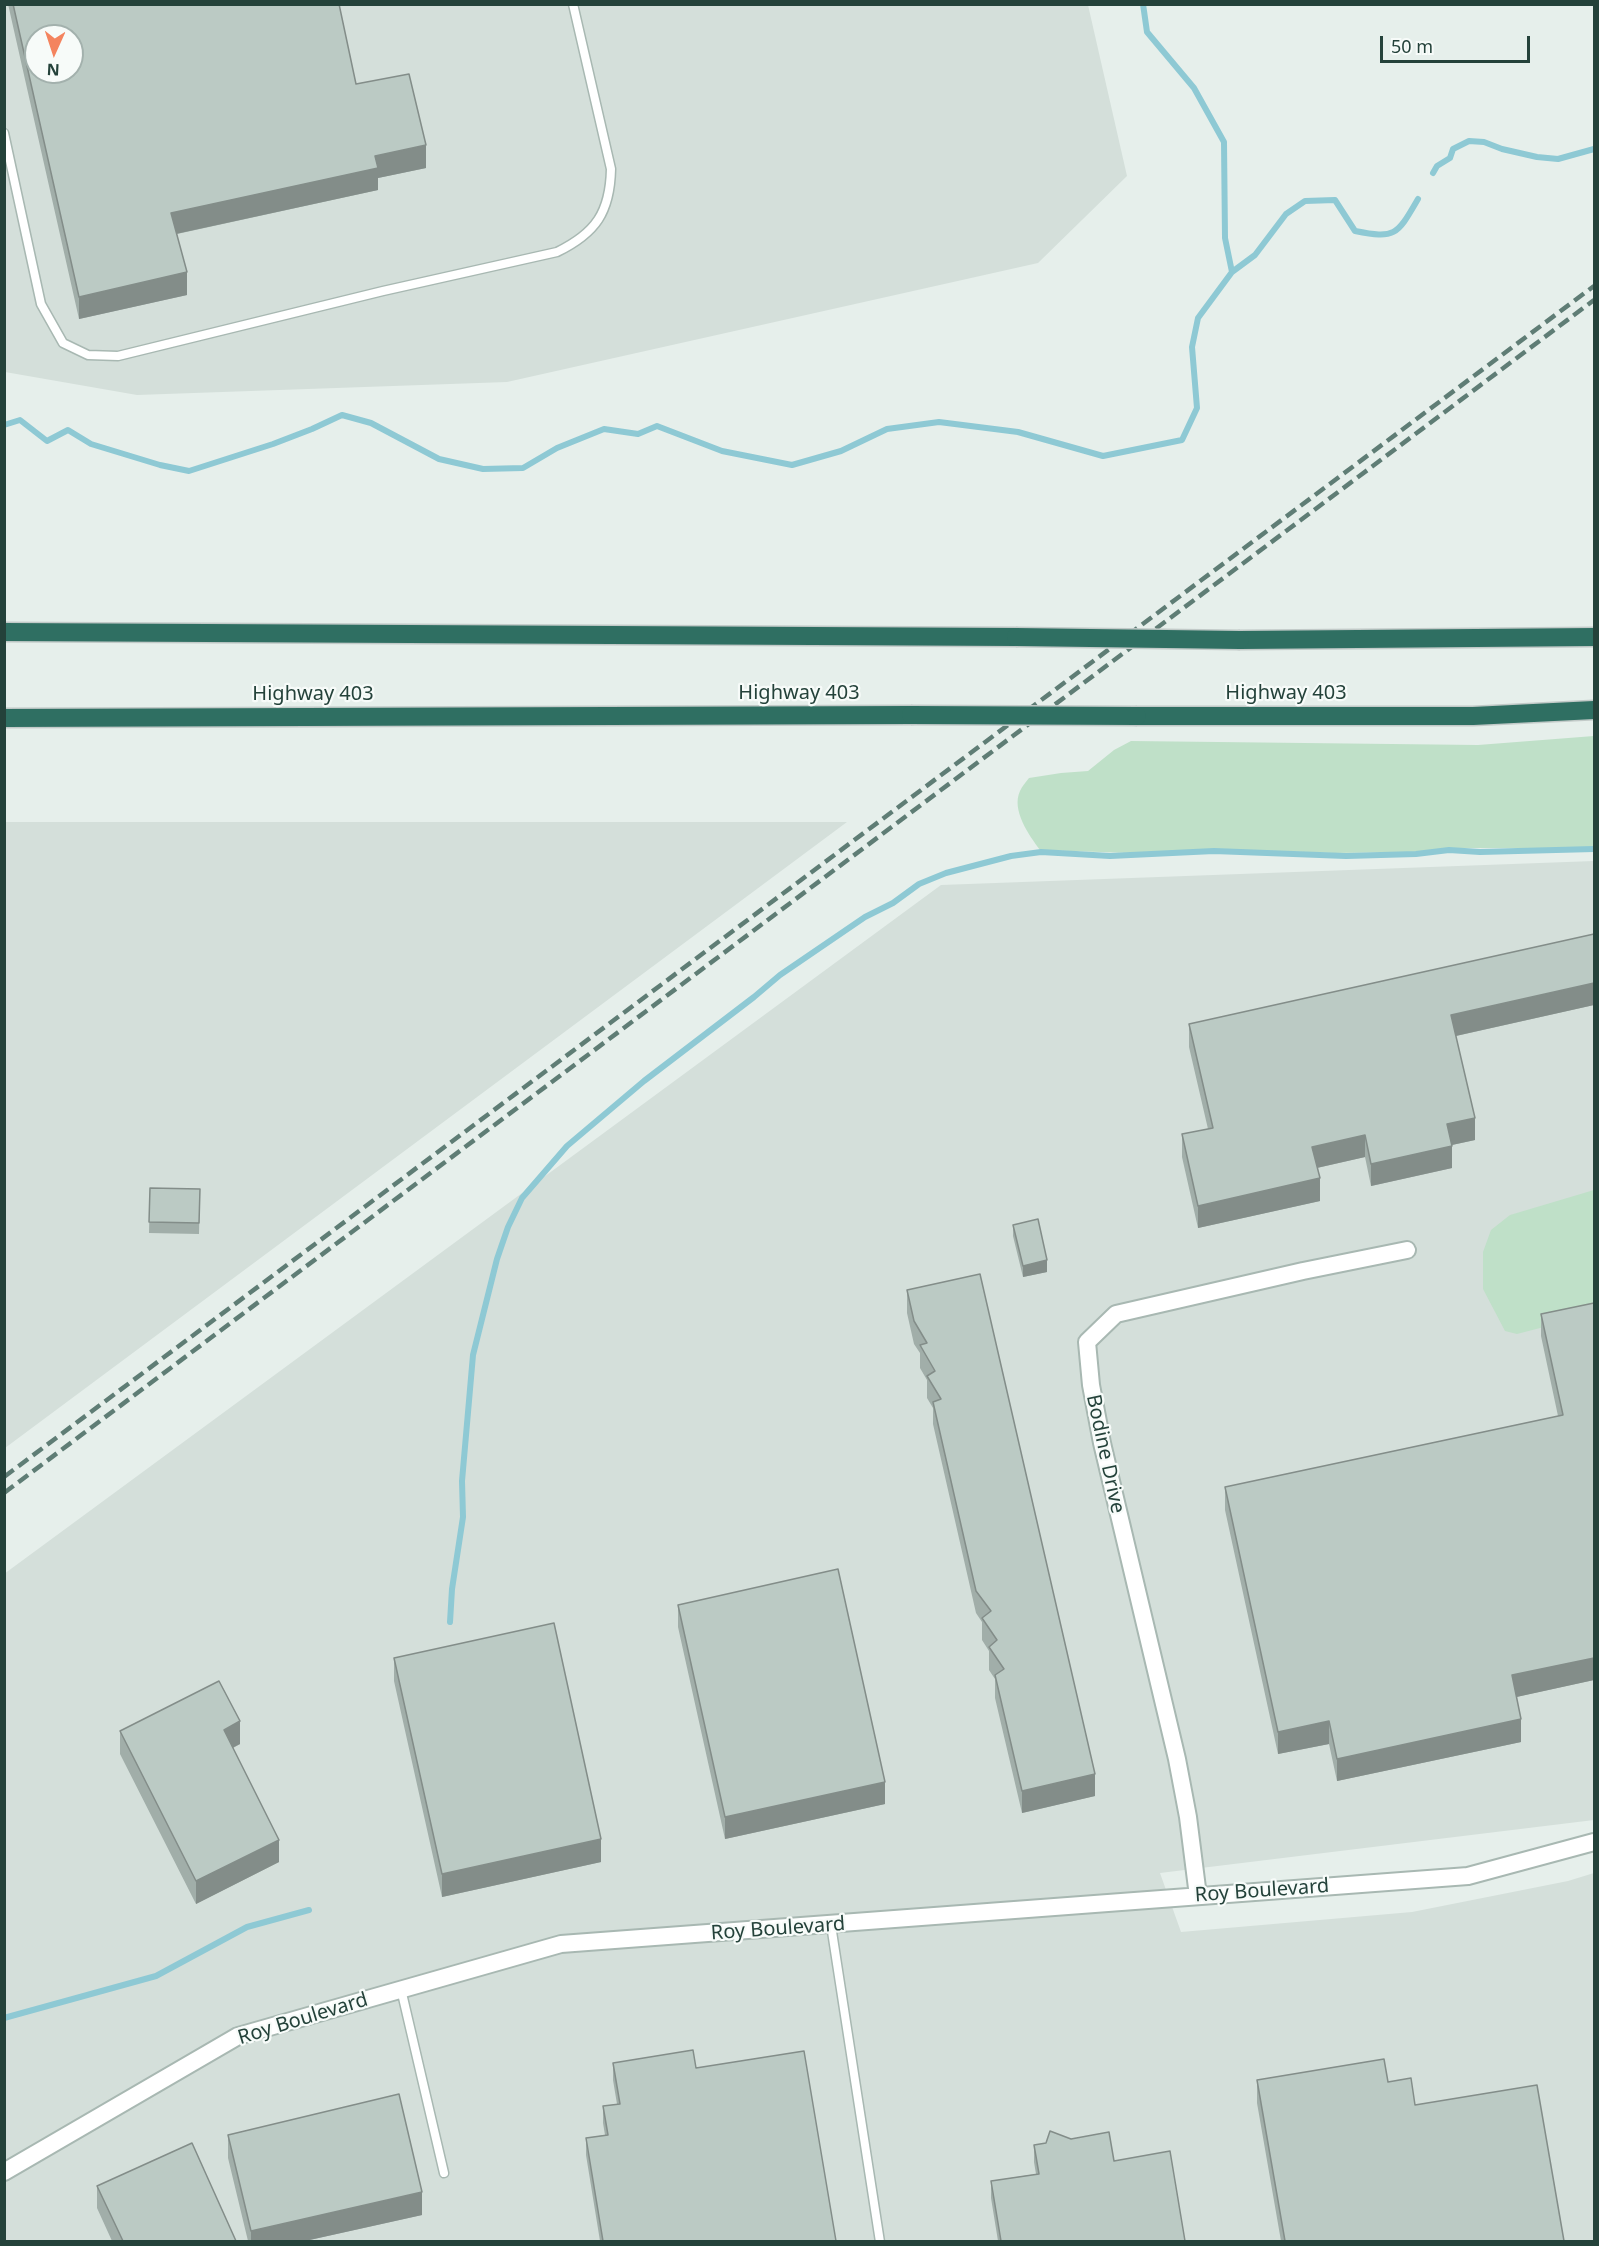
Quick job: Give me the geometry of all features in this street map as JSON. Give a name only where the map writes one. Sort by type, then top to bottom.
[{"type":"highway","points":[[4,632],[1240,640],[1594,637]]},
{"type":"highway","name":"Highway 403","points":[[4,717],[1473,716],[1594,710]]},
{"type":"street","name":"Bodine Drive","points":[[1198,1896],[1188,1817],[1177,1759],[1102,1443],[1091,1385],[1087,1342],[1116,1314],[1303,1271],[1407,1250]]},
{"type":"street","name":"Roy Boulevard","points":[[4,2172],[238,2036],[561,1944],[1468,1876],[1594,1842]]},
{"type":"lane","points":[[4,133],[41,304],[63,343],[88,355],[118,356],[382,291],[557,252],[577,243],[593,229],[604,211],[610,190],[611,169],[573,4]]},
{"type":"lane","points":[[831,1925],[880,2241]]},
{"type":"lane","points":[[401,1989],[444,2173]]},
{"type":"shaded area","points":[[5,5],[1088,5],[1127,176],[1038,263],[507,382],[137,395],[5,372]]},
{"type":"shaded area","points":[[5,822],[847,822],[5,1448]]},
{"type":"shaded area","points":[[1594,861],[1594,1820],[1160,1873],[1181,1932],[1412,1912],[1568,1881],[1594,1873],[1594,2241],[5,2241],[4,1574],[941,885]]},
{"type":"green space","points":[[1594,736],[1594,848],[1450,848],[1415,852],[1333,853],[1215,849],[1131,853],[1040,850],[1019,814],[1018,798],[1029,778],[1088,771],[1114,750],[1131,741],[1478,745]]},
{"type":"green space","points":[[1594,1190],[1594,1314],[1517,1334],[1505,1331],[1483,1289],[1483,1252],[1491,1230],[1510,1215]]},
{"type":"building","points":[[13,4],[339,4],[356,84],[409,74],[426,145],[375,156],[378,168],[171,213],[187,272],[79,297],[31,84],[84,84],[84,24],[24,24],[24,53]]},
{"type":"building","points":[[1594,934],[1594,983],[1451,1015],[1475,1118],[1447,1124],[1452,1146],[1371,1164],[1365,1135],[1312,1147],[1320,1178],[1198,1206],[1182,1134],[1213,1128],[1189,1024]]},
{"type":"building","points":[[150,1188],[200,1189],[199,1223],[149,1222]]},
{"type":"building","points":[[1038,1219],[1047,1260],[1023,1266],[1013,1225]]},
{"type":"building","points":[[980,1274],[1095,1774],[1022,1791],[995,1675],[1004,1669],[989,1647],[997,1640],[982,1618],[991,1611],[976,1591],[933,1402],[941,1399],[927,1376],[935,1371],[920,1345],[927,1343],[914,1321],[907,1290]]},
{"type":"building","points":[[1594,1303],[1594,1658],[1512,1675],[1521,1719],[1337,1759],[1329,1721],[1278,1732],[1225,1487],[1563,1415],[1541,1314]]},
{"type":"building","points":[[838,1569],[885,1782],[725,1817],[678,1605]]},
{"type":"building","points":[[554,1623],[601,1839],[442,1874],[394,1658]]},
{"type":"building","points":[[219,1681],[240,1721],[224,1730],[279,1840],[196,1881],[120,1731]]},
{"type":"building","points":[[693,2050],[696,2068],[804,2051],[836,2241],[603,2241],[586,2138],[608,2135],[603,2106],[620,2104],[613,2063]]},
{"type":"building","points":[[1384,2059],[1388,2082],[1411,2078],[1415,2105],[1537,2085],[1564,2241],[1285,2241],[1257,2080]]},
{"type":"building","points":[[399,2094],[422,2192],[251,2231],[228,2135]]},
{"type":"building","points":[[1050,2131],[1071,2139],[1109,2132],[1114,2161],[1170,2151],[1185,2241],[1001,2241],[991,2181],[1039,2174],[1034,2145],[1046,2143]]},
{"type":"building","points":[[192,2143],[236,2241],[123,2241],[97,2186]]},
{"type":"waterway","points":[[1143,4],[1147,32],[1194,88],[1224,142],[1225,238],[1232,272]]},
{"type":"waterway","points":[[1433,173],[1437,166],[1450,158],[1453,149],[1469,141],[1484,142],[1502,149],[1537,157],[1558,159],[1594,149]]},
{"type":"waterway","points":[[4,425],[20,420],[47,441],[68,430],[91,444],[160,465],[189,471],[273,444],[342,415],[371,423],[439,459],[483,469],[523,468],[557,448],[604,429],[638,434],[657,426],[722,451],[792,465],[841,451],[887,429],[939,422],[1018,432],[1103,456],[1182,440],[1197,408],[1192,347],[1198,318],[1232,272],[1255,255],[1286,214],[1305,201],[1335,200],[1355,231],[1387,234],[1400,227],[1418,199]]},
{"type":"waterway","points":[[450,1622],[452,1589],[463,1517],[462,1481],[473,1355],[497,1259],[508,1227],[522,1198],[567,1146],[644,1081],[780,975],[865,917],[893,903],[919,884],[946,873],[1011,856],[1041,852],[1110,856],[1214,851],[1346,856],[1416,854],[1449,850],[1480,852],[1594,849]]},
{"type":"waterway","points":[[4,2018],[156,1976],[247,1927],[309,1910]]},
{"type":"railway","points":[[4,1477],[1594,286]]},
{"type":"railway","points":[[4,1493],[1594,300]]}]
